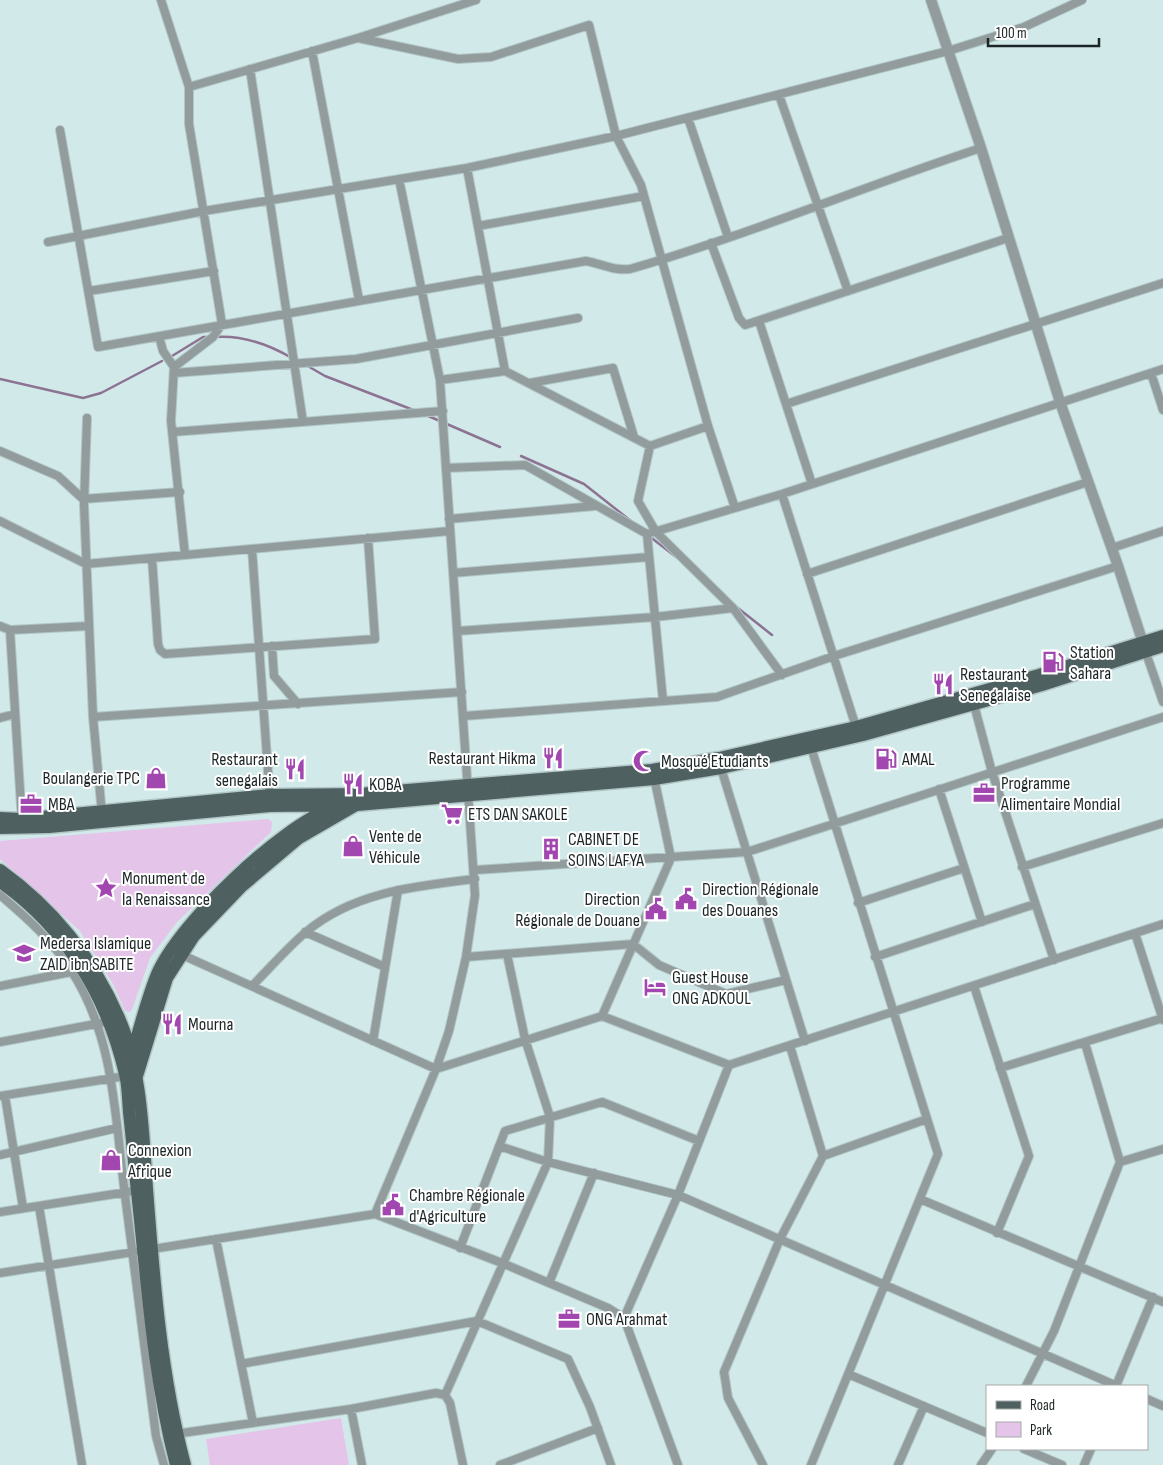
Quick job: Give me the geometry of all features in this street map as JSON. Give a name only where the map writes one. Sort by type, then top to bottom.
[{"type":"main road","points":[[0,828],[102,815],[270,800],[358,799],[470,791],[721,768],[1040,680],[1144,647],[1163,636]]},
{"type":"main road","points":[[1144,647],[1163,646]]},
{"type":"main road","points":[[653,774],[809,744],[856,728],[886,723]]},
{"type":"main road","points":[[270,800],[285,805],[338,805],[376,792],[470,791]]},
{"type":"main road","points":[[302,829],[358,799]]},
{"type":"main road","points":[[285,805],[302,829]]},
{"type":"main road","points":[[176,1465],[172,1434],[154,1353],[136,1190],[131,1058],[158,973],[176,952],[205,907],[234,880],[302,829],[338,805]]},
{"type":"main road","points":[[0,818],[22,824]]},
{"type":"main road","points":[[0,870],[52,914],[82,969],[115,1021],[131,1058]]},
{"type":"main road","points":[[0,882],[46,921],[82,969]]},
{"type":"main road","points":[[131,1077],[176,952]]},
{"type":"main road","points":[[115,1021],[131,1077]]},
{"type":"main road","points":[[172,1434],[185,1465]]},
{"type":"street","points":[[161,0],[189,87],[189,124],[222,324],[214,337],[174,370]]},
{"type":"street","points":[[189,87],[358,38],[476,0]]},
{"type":"street","points":[[931,0],[981,148],[1060,402],[1112,548],[1163,702]]},
{"type":"street","points":[[48,242],[204,211],[467,168],[616,136],[948,51],[1024,27],[1082,0]]},
{"type":"street","points":[[358,38],[458,59],[491,57],[589,25],[616,136],[641,185],[708,426],[736,508]]},
{"type":"street","points":[[312,51],[359,300]]},
{"type":"street","points":[[250,69],[303,422]]},
{"type":"street","points":[[779,95],[848,291]]},
{"type":"street","points":[[688,118],[728,237]]},
{"type":"street","points":[[60,130],[98,347],[586,261],[600,263],[617,270],[662,260],[981,148]]},
{"type":"street","points":[[467,168],[505,371]]},
{"type":"street","points":[[374,1214],[436,1069],[449,1031],[466,957],[475,895],[470,791],[440,380],[399,179]]},
{"type":"street","points":[[478,226],[644,196]]},
{"type":"street","points":[[711,243],[739,318],[745,325],[1008,238]]},
{"type":"street","points":[[88,291],[214,271]]},
{"type":"street","points":[[786,404],[1163,283]]},
{"type":"street","points":[[174,370],[356,359],[578,318]]},
{"type":"street","points":[[759,321],[812,484]]},
{"type":"street","points":[[159,336],[163,351],[174,370],[171,421],[174,432],[185,555]]},
{"type":"street","points":[[530,383],[613,368],[634,437]]},
{"type":"street","points":[[446,468],[525,466],[647,534],[782,494],[1163,369]]},
{"type":"street","points":[[440,380],[505,371],[650,446],[708,426]]},
{"type":"street","points":[[1151,373],[1163,410]]},
{"type":"street","points":[[174,432],[442,411]]},
{"type":"street","points":[[87,418],[83,499],[93,717],[102,815]]},
{"type":"street","points":[[650,446],[638,501],[656,532],[732,608],[782,675]]},
{"type":"street","points":[[0,451],[58,476],[83,499],[180,492]]},
{"type":"street","points":[[808,574],[1088,482]]},
{"type":"street","points":[[782,494],[856,728]]},
{"type":"street","points":[[449,519],[595,506]]},
{"type":"street","points":[[0,521],[86,564],[450,531]]},
{"type":"street","points":[[1112,548],[1163,531]]},
{"type":"street","points":[[647,534],[663,701]]},
{"type":"street","points":[[152,558],[160,650],[165,654],[375,639],[368,538]]},
{"type":"street","points":[[252,549],[270,800]]},
{"type":"street","points":[[453,574],[649,556]]},
{"type":"street","points":[[464,716],[717,697],[834,656],[1118,566]]},
{"type":"street","points":[[458,631],[655,617],[732,608]]},
{"type":"street","points":[[0,626],[10,630],[89,626]]},
{"type":"street","points":[[10,630],[22,824]]},
{"type":"street","points":[[272,646],[274,676],[298,704]]},
{"type":"street","points":[[260,678],[274,676]]},
{"type":"street","points":[[93,717],[462,692]]},
{"type":"street","points":[[972,699],[992,772],[1054,960]]},
{"type":"street","points":[[0,718],[15,714]]},
{"type":"street","points":[[252,986],[305,932],[354,902],[398,890],[475,874],[747,852],[1163,717]]},
{"type":"street","points":[[809,744],[938,1154],[812,1465]]},
{"type":"street","points":[[721,768],[805,1041]]},
{"type":"street","points":[[602,1016],[672,858],[653,774]]},
{"type":"street","points":[[939,789],[982,922]]},
{"type":"street","points":[[1022,867],[1163,822]]},
{"type":"street","points":[[858,903],[964,868]]},
{"type":"street","points":[[373,1041],[398,890]]},
{"type":"street","points":[[0,895],[82,969],[112,1078],[118,1128],[136,1190],[0,1212]]},
{"type":"street","points":[[875,957],[1035,904]]},
{"type":"street","points":[[176,952],[436,1069],[525,1039],[602,1016],[729,1065],[1163,924]]},
{"type":"street","points":[[305,932],[385,967]]},
{"type":"street","points":[[1000,1068],[1163,1019],[1135,933]]},
{"type":"street","points":[[466,957],[634,944],[659,965],[726,994],[786,980]]},
{"type":"street","points":[[445,1395],[548,1162],[550,1117],[525,1039],[507,954]]},
{"type":"street","points":[[0,986],[82,969]]},
{"type":"street","points":[[974,986],[1029,1156],[998,1233]]},
{"type":"street","points":[[0,1042],[115,1021]]},
{"type":"street","points":[[1027,1385],[1043,1354],[1120,1162],[1085,1043]]},
{"type":"street","points":[[790,1046],[823,1156]]},
{"type":"street","points":[[624,1318],[678,1195],[729,1065]]},
{"type":"street","points":[[23,1208],[2,1096],[112,1078],[131,1077]]},
{"type":"street","points":[[460,1248],[505,1131],[602,1102],[699,1141]]},
{"type":"street","points":[[763,1465],[728,1398],[724,1372],[780,1239],[823,1156],[927,1119]]},
{"type":"street","points":[[0,1155],[118,1128]]},
{"type":"street","points":[[499,1146],[548,1162],[678,1195],[1115,1385]]},
{"type":"street","points":[[1120,1162],[1163,1149]]},
{"type":"street","points":[[549,1283],[594,1173]]},
{"type":"street","points":[[920,1199],[1163,1302]]},
{"type":"street","points":[[39,1206],[82,1465]]},
{"type":"street","points":[[0,1273],[374,1214],[502,1263],[608,1308],[624,1318],[678,1465]]},
{"type":"street","points":[[216,1239],[253,1423]]},
{"type":"street","points":[[143,1250],[156,1436],[164,1465]]},
{"type":"street","points":[[1117,1385],[1153,1298]]},
{"type":"street","points":[[241,1364],[477,1321],[568,1359],[590,1407],[611,1465]]},
{"type":"street","points":[[848,1374],[986,1433]]},
{"type":"street","points":[[172,1434],[351,1409],[436,1393],[445,1395],[450,1402],[463,1465]]},
{"type":"street","points":[[1148,1399],[1163,1406]]},
{"type":"street","points":[[898,1465],[924,1406]]},
{"type":"street","points":[[351,1409],[362,1465]]},
{"type":"street","points":[[500,1465],[598,1428]]},
{"type":"street","points":[[981,1465],[991,1450]]},
{"type":"street","points":[[1026,1450],[1062,1465]]},
{"type":"street","points":[[1084,1465],[1091,1450]]},
{"type":"green space","points":[[268,819],[272,822],[271,832],[177,922],[150,958],[131,1012],[125,1011],[113,984],[80,931],[0,859],[0,841]]},
{"type":"green space","points":[[341,1418],[349,1465],[210,1465],[206,1439]]},
{"type":"waterway","points":[[172,356],[203,337],[209,337]]},
{"type":"waterway","points":[[215,337],[245,339],[274,349],[292,358]]},
{"type":"waterway","points":[[0,379],[83,398],[101,393],[162,361]]},
{"type":"waterway","points":[[306,365],[325,376],[416,411]]},
{"type":"waterway","points":[[426,415],[500,447]]},
{"type":"waterway","points":[[521,456],[584,484],[631,521]]},
{"type":"waterway","points":[[649,536],[680,560]]},
{"type":"waterway","points":[[734,605],[772,635]]},
{"type":"place","name":"Station Sahara","points":[[1053,662]]},
{"type":"place","name":"Restaurant Senegalaise","points":[[943,684]]},
{"type":"place","name":"Restaurant Hikma","points":[[553,758]]},
{"type":"place","name":"AMAL","points":[[886,759]]},
{"type":"place","name":"Mosqué Etudiants","points":[[644,761]]},
{"type":"place","name":"Restaurant senegalais","points":[[295,769]]},
{"type":"place","name":"Boulangerie TPC","points":[[156,778]]},
{"type":"place","name":"KOBA","points":[[353,784]]},
{"type":"place","name":"Programme Alimentaire Mondial","points":[[984,793]]},
{"type":"place","name":"MBA","points":[[31,804]]},
{"type":"place","name":"ETS DAN SAKOLE","points":[[452,814]]},
{"type":"place","name":"Vente de Véhicule","points":[[353,846]]},
{"type":"place","name":"CABINET DE SOINS LAFYA","points":[[551,849]]},
{"type":"place","name":"Monument de la Renaissance","points":[[106,888]]},
{"type":"place","name":"Direction Régionale des Douanes","points":[[686,899]]},
{"type":"place","name":"Direction Régionale de Douane","points":[[656,909]]},
{"type":"place","name":"Medersa Islamique ZAID ibn SABITE","points":[[24,953]]},
{"type":"place","name":"Guest House ONG ADKOUL","points":[[655,987]]},
{"type":"place","name":"Mourna","points":[[172,1024]]},
{"type":"place","name":"Connexion Afrique","points":[[111,1160]]},
{"type":"place","name":"Chambre Régionale d'Agriculture","points":[[393,1205]]},
{"type":"place","name":"ONG Arahmat","points":[[569,1319]]}]
